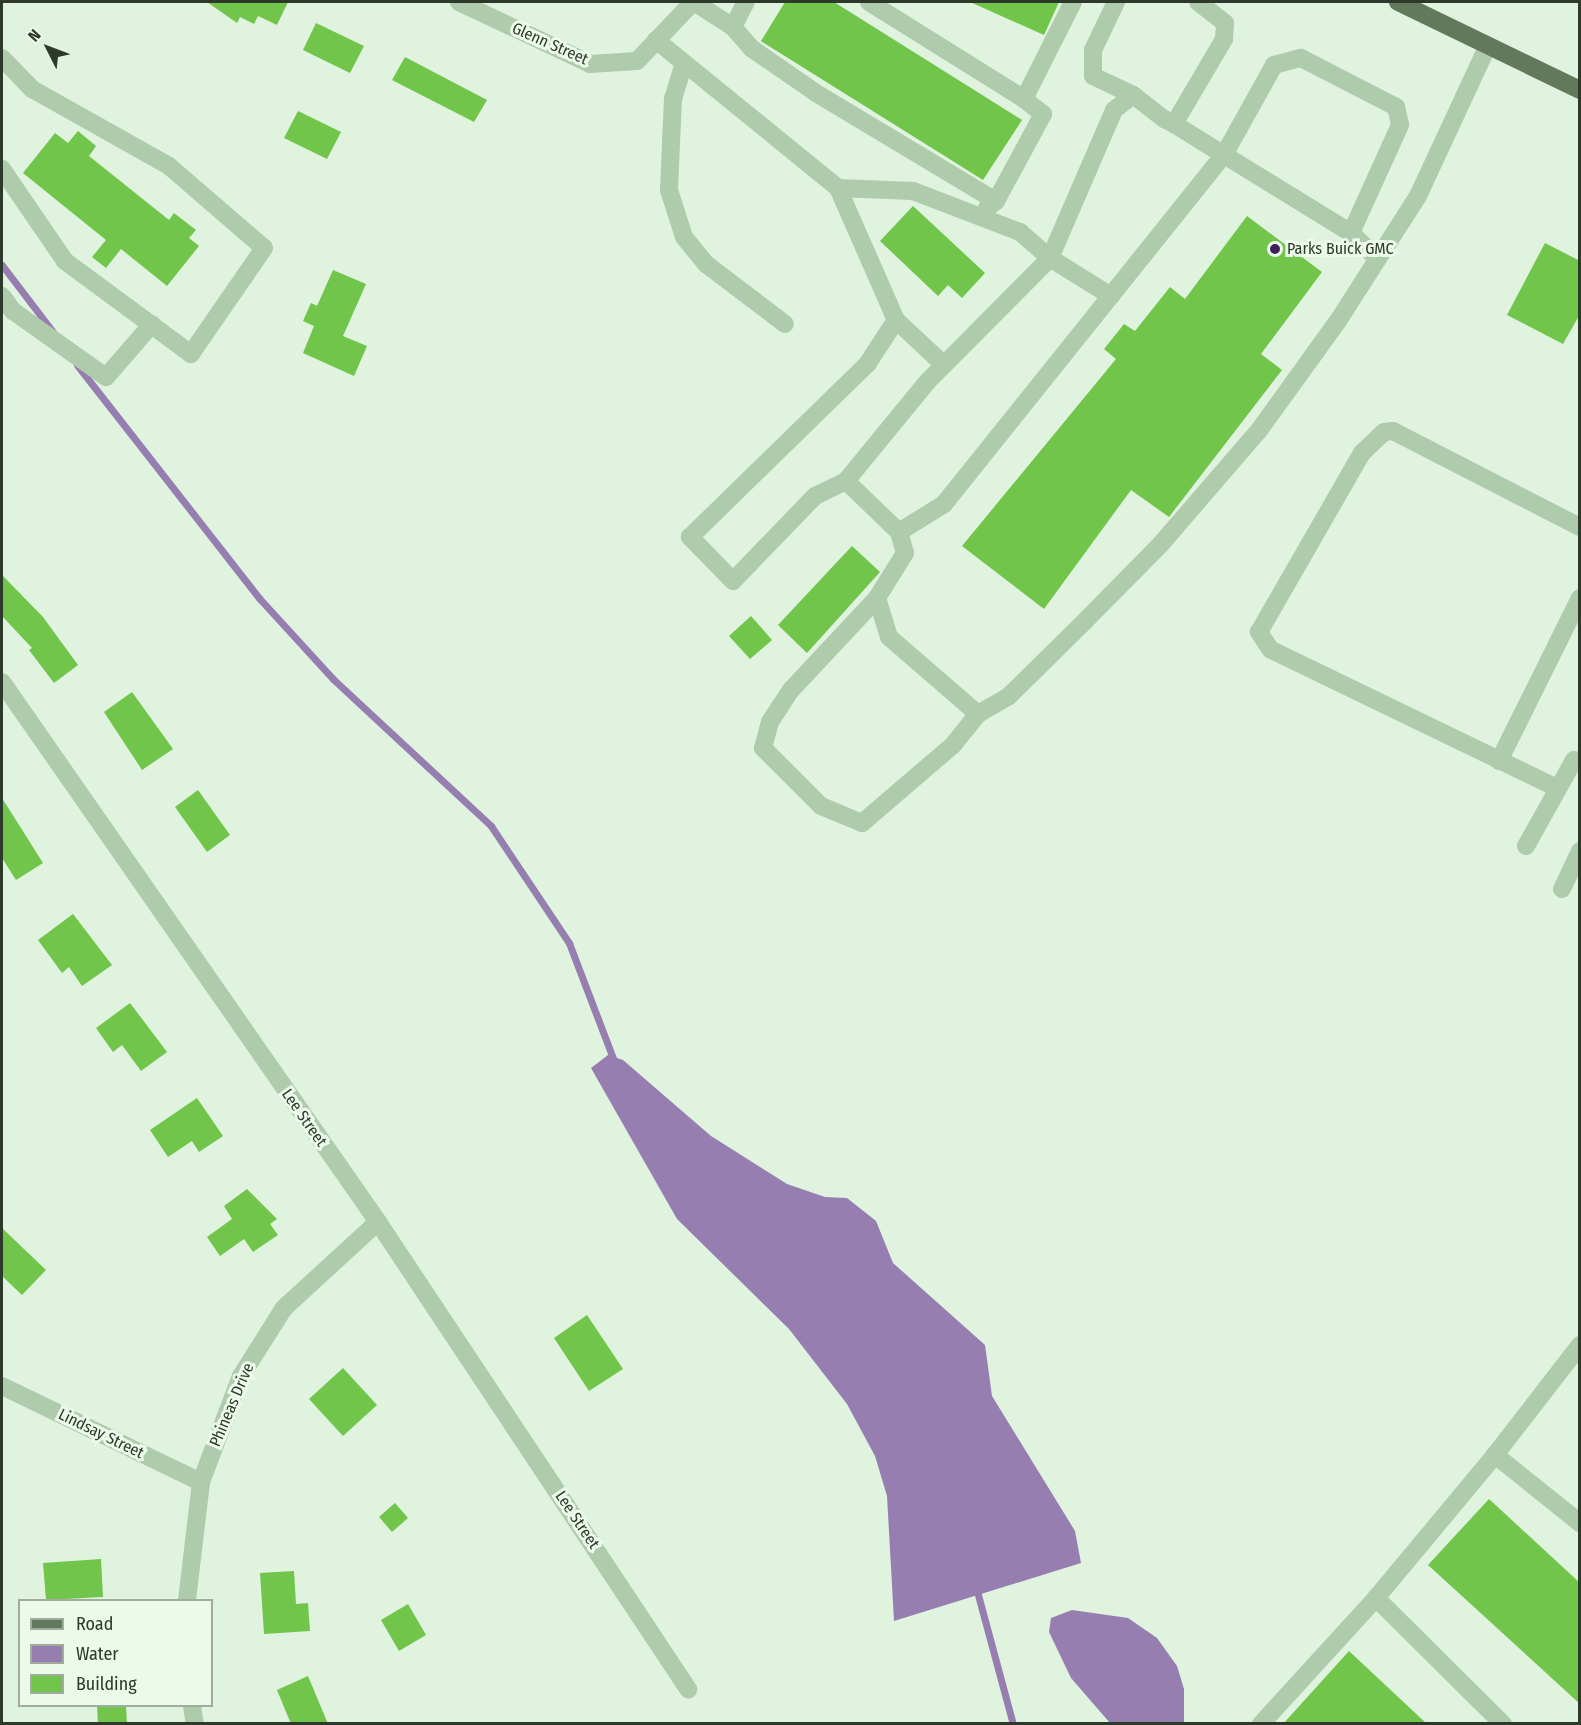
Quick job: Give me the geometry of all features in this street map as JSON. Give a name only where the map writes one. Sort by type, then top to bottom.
[{"type":"main road","points":[[1398,2],[1580,90]]},
{"type":"street","name":"Glenn Street","points":[[459,2],[590,64],[637,61],[694,2]]},
{"type":"street","points":[[694,2],[733,27],[751,48],[816,93],[996,201]]},
{"type":"street","points":[[733,27],[746,2]]},
{"type":"street","points":[[869,2],[1024,99],[1043,114],[996,201],[973,218]]},
{"type":"street","points":[[1024,99],[1073,2]]},
{"type":"street","points":[[1116,2],[1093,50],[1093,76],[1133,95],[1174,124],[1351,233],[1378,259]]},
{"type":"street","points":[[1174,124],[1224,39],[1226,23],[1198,2]]},
{"type":"street","points":[[656,40],[838,188],[896,320],[944,365]]},
{"type":"street","points":[[846,481],[899,532],[905,553],[877,598],[791,690],[771,722],[763,748],[821,806],[862,823],[953,745],[978,714],[1009,696],[1160,545],[1260,429],[1378,259],[1418,196],[1488,45]]},
{"type":"street","points":[[2,58],[32,89],[169,166],[264,248],[191,354],[65,261],[2,169]]},
{"type":"street","points":[[899,532],[944,504],[1224,155],[1275,66],[1301,58],[1396,107],[1400,125],[1351,233]]},
{"type":"street","points":[[684,63],[673,98],[669,190],[684,237],[705,264],[785,324]]},
{"type":"street","points":[[896,320],[868,363],[690,537],[733,581],[815,496],[846,481],[944,365],[1050,258],[1114,110],[1133,95]]},
{"type":"street","points":[[838,188],[913,191],[973,218],[1020,232],[1050,258],[1111,296]]},
{"type":"street","points":[[2,296],[13,311],[106,377],[152,324]]},
{"type":"street","points":[[1557,788],[1271,650],[1259,632],[1362,453],[1383,432],[1393,431],[1580,527]]},
{"type":"street","points":[[877,598],[889,637],[978,714]]},
{"type":"street","points":[[1499,761],[1580,598]]},
{"type":"street","name":"Lee Street","points":[[2,682],[8,706],[378,1222],[688,1689]]},
{"type":"street","points":[[1526,846],[1557,788],[1578,756]]},
{"type":"street","points":[[1562,888],[1580,851]]},
{"type":"street","name":"Phineas Drive","points":[[187,1599],[201,1482],[241,1376],[279,1316],[311,1279],[378,1222]]},
{"type":"street","points":[[1261,1724],[1376,1598],[1495,1455],[1580,1345]]},
{"type":"street","name":"Lindsay Street","points":[[2,1386],[201,1482]]},
{"type":"street","points":[[1495,1455],[1580,1523]]},
{"type":"street","points":[[1376,1598],[1503,1724]]},
{"type":"street","points":[[192,1707],[195,1724]]},
{"type":"water","points":[[608,1055],[623,1060],[711,1136],[787,1184],[825,1197],[847,1198],[876,1221],[893,1263],[985,1345],[992,1396],[1075,1531],[1081,1563],[894,1621],[887,1496],[875,1456],[847,1404],[789,1329],[677,1219],[591,1068]]},
{"type":"water","points":[[1072,1610],[1128,1618],[1157,1638],[1177,1666],[1184,1689],[1184,1723],[1110,1723],[1071,1678],[1049,1632],[1051,1618]]},
{"type":"building","points":[[207,2],[288,2],[277,25],[258,16],[254,24],[240,17],[237,23]]},
{"type":"building","points":[[785,2],[834,2],[1022,120],[983,180],[761,41]]},
{"type":"building","points":[[970,2],[1059,2],[1044,35]]},
{"type":"building","points":[[316,23],[364,46],[350,73],[303,50]]},
{"type":"building","points":[[405,57],[487,100],[474,122],[392,80]]},
{"type":"building","points":[[298,111],[341,132],[327,159],[284,138]]},
{"type":"building","points":[[78,131],[96,146],[89,156],[169,220],[174,213],[196,230],[189,238],[199,246],[167,286],[121,249],[106,268],[92,257],[106,240],[23,173],[55,133],[68,143]]},
{"type":"building","points":[[913,206],[985,273],[962,298],[948,285],[938,296],[880,241]]},
{"type":"building","points":[[1247,216],[1322,272],[1261,354],[1282,370],[1169,517],[1131,490],[1044,609],[962,546],[1116,359],[1104,349],[1124,324],[1135,331],[1170,287],[1185,299]]},
{"type":"building","points":[[1545,243],[1580,261],[1580,314],[1563,344],[1507,315]]},
{"type":"building","points":[[333,270],[366,284],[343,336],[367,346],[354,376],[303,353],[314,326],[303,321],[311,303],[317,306]]},
{"type":"building","points":[[852,546],[880,572],[807,653],[778,625]]},
{"type":"building","points":[[2,575],[43,617],[78,665],[54,683],[29,650],[32,648],[2,616]]},
{"type":"building","points":[[751,616],[772,640],[750,659],[729,636]]},
{"type":"building","points":[[132,692],[173,749],[142,770],[104,712]]},
{"type":"building","points":[[198,790],[230,835],[207,852],[175,807]]},
{"type":"building","points":[[2,798],[43,863],[16,880],[2,858]]},
{"type":"building","points":[[73,914],[112,965],[82,986],[69,967],[62,973],[38,940]]},
{"type":"building","points":[[130,1003],[167,1052],[141,1071],[122,1045],[113,1052],[96,1028]]},
{"type":"building","points":[[197,1098],[223,1136],[199,1152],[192,1141],[168,1157],[150,1130]]},
{"type":"building","points":[[247,1189],[277,1219],[270,1224],[278,1235],[253,1252],[244,1239],[220,1256],[207,1237],[232,1219],[224,1206]]},
{"type":"building","points":[[2,1228],[46,1270],[22,1295],[2,1276]]},
{"type":"building","points":[[587,1315],[623,1369],[589,1391],[554,1338]]},
{"type":"building","points":[[343,1368],[377,1405],[343,1436],[309,1399]]},
{"type":"building","points":[[1489,1499],[1580,1583],[1580,1704],[1428,1565]]},
{"type":"building","points":[[395,1503],[408,1518],[392,1532],[379,1517]]},
{"type":"building","points":[[101,1559],[103,1597],[46,1599],[43,1563]]},
{"type":"building","points":[[294,1571],[296,1604],[308,1603],[310,1631],[264,1634],[260,1573]]},
{"type":"building","points":[[408,1604],[426,1635],[399,1651],[381,1620]]},
{"type":"building","points":[[1349,1651],[1427,1724],[1283,1724]]},
{"type":"building","points":[[308,1676],[328,1724],[291,1724],[277,1690]]},
{"type":"building","points":[[97,1707],[126,1707],[127,1724],[98,1724]]},
{"type":"waterway","points":[[2,265],[53,332]]},
{"type":"waterway","points":[[77,365],[259,598],[333,679],[491,826],[569,943],[614,1061]]},
{"type":"waterway","points":[[977,1591],[1013,1724]]},
{"type":"place","name":"Parks Buick GMC","points":[[1275,249]]}]
